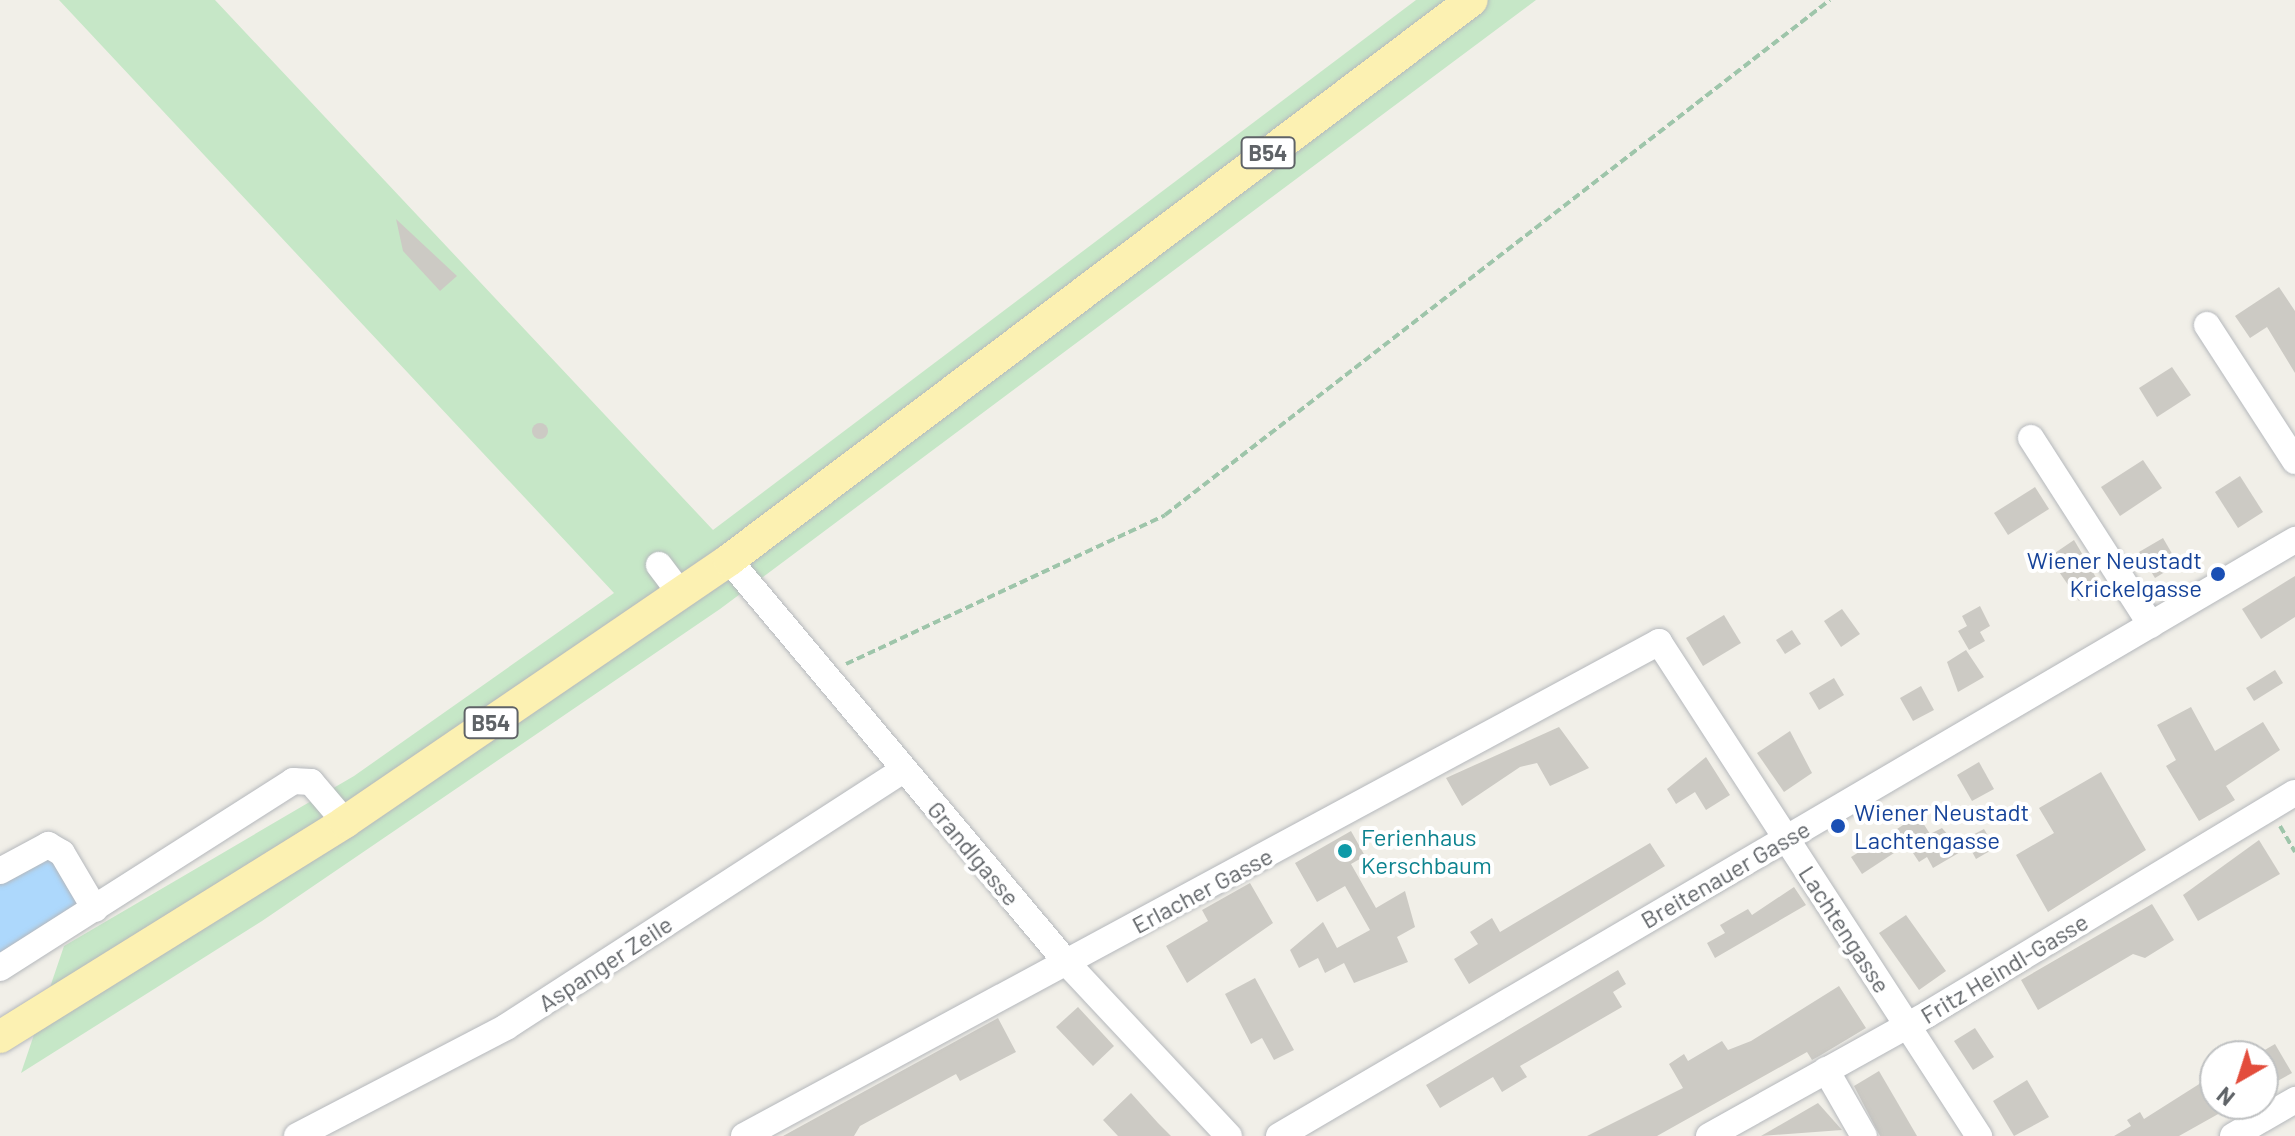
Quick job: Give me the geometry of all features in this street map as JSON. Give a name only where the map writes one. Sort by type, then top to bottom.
[{"type":"main road","name":"B54","points":[[0,1037],[345,822],[729,560],[1472,0]]},
{"type":"street","points":[[2207,325],[2295,461]]},
{"type":"street","points":[[2031,438],[2151,625]]},
{"type":"street","name":"Breitenauer Gasse","points":[[1279,1136],[2295,540]]},
{"type":"street","name":"Grandlgasse","points":[[729,560],[1067,963],[1229,1136]]},
{"type":"street","points":[[659,565],[680,593]]},
{"type":"street","name":"Lachtengasse","points":[[1659,642],[1979,1136]]},
{"type":"street","name":"Erlacher Gasse","points":[[744,1136],[1659,642]]},
{"type":"street","name":"Aspanger Zeile","points":[[297,1136],[506,1027],[903,770]]},
{"type":"street","points":[[0,968],[293,781],[311,782],[345,822]]},
{"type":"street","name":"Fritz Heindl-Gasse","points":[[1709,1136],[1907,1025],[2295,793]]},
{"type":"street","points":[[0,871],[48,845],[62,853],[95,909]]},
{"type":"street","points":[[1826,1070],[1864,1136]]},
{"type":"street","points":[[2233,1136],[2295,1100]]},
{"type":"path","points":[[823,674],[1165,515],[1830,0]]},
{"type":"path","points":[[2270,808],[2295,852]]},
{"type":"green space","points":[[59,0],[215,0],[713,530],[1416,0],[1536,0],[720,609],[262,921],[21,1073],[64,946],[354,776],[614,593]]},
{"type":"water","points":[[49,853],[80,902],[0,953],[0,884]]},
{"type":"building","points":[[396,219],[457,276],[440,291],[403,251]]},
{"type":"building","points":[[2279,287],[2295,311],[2295,373],[2267,327],[2250,338],[2235,316]]},
{"type":"building","points":[[2172,367],[2191,395],[2157,417],[2139,388]]},
{"type":"building","points":[[537,423],[543,423],[548,431],[546,437],[537,439],[532,434],[532,428]]},
{"type":"building","points":[[2143,460],[2162,488],[2120,516],[2101,487]]},
{"type":"building","points":[[2240,476],[2263,512],[2238,528],[2215,492]]},
{"type":"building","points":[[2035,487],[2049,509],[2008,535],[1994,513]]},
{"type":"building","points":[[2163,538],[2178,564],[2155,578],[2139,552]]},
{"type":"building","points":[[2074,540],[2101,586],[2079,601],[2049,557]]},
{"type":"building","points":[[2295,576],[2295,617],[2261,639],[2242,609]]},
{"type":"building","points":[[1980,606],[1990,626],[1980,632],[1985,641],[1969,650],[1958,631],[1967,626],[1962,616]]},
{"type":"building","points":[[1842,609],[1860,634],[1841,647],[1824,621]]},
{"type":"building","points":[[1724,615],[1741,643],[1703,666],[1686,638]]},
{"type":"building","points":[[1792,630],[1801,644],[1785,654],[1776,640]]},
{"type":"building","points":[[1966,650],[1984,677],[1958,692],[1947,662]]},
{"type":"building","points":[[2275,670],[2283,683],[2254,701],[2246,688]]},
{"type":"building","points":[[1834,678],[1844,695],[1819,710],[1809,693]]},
{"type":"building","points":[[1921,686],[1934,710],[1913,721],[1900,698]]},
{"type":"building","points":[[2191,707],[2215,751],[2263,722],[2280,750],[2226,786],[2235,800],[2199,821],[2166,766],[2176,760],[2157,725]]},
{"type":"building","points":[[1559,727],[1589,768],[1550,786],[1537,763],[1520,767],[1462,806],[1446,778]]},
{"type":"building","points":[[1790,731],[1812,773],[1784,792],[1757,753]]},
{"type":"building","points":[[1706,757],[1730,795],[1706,810],[1695,792],[1676,804],[1667,789]]},
{"type":"building","points":[[1979,762],[1994,789],[1972,801],[1957,775]]},
{"type":"building","points":[[2101,772],[2146,850],[2048,912],[2016,855],[2054,833],[2039,808]]},
{"type":"building","points":[[1918,815],[1930,834],[1942,828],[1962,851],[1933,868],[1927,857],[1919,862],[1897,829]]},
{"type":"building","points":[[1984,829],[1995,848],[1976,859],[1965,839]]},
{"type":"building","points":[[1351,831],[1365,856],[1351,864],[1376,908],[1405,891],[1415,927],[1397,937],[1408,962],[1354,983],[1344,963],[1325,973],[1318,958],[1299,968],[1290,950],[1323,922],[1337,948],[1370,930],[1345,886],[1317,902],[1295,863]]},
{"type":"building","points":[[2259,840],[2280,874],[2198,921],[2183,895]]},
{"type":"building","points":[[1650,843],[1665,866],[1469,984],[1454,959],[1478,944],[1470,932],[1492,918],[1500,932]]},
{"type":"building","points":[[1872,844],[1894,853],[1862,874],[1851,857]]},
{"type":"building","points":[[1250,883],[1273,923],[1187,983],[1166,946],[1208,921],[1202,910]]},
{"type":"building","points":[[1794,887],[1806,905],[1715,958],[1707,943],[1725,933],[1720,925],[1748,909],[1752,915]]},
{"type":"building","points":[[2152,904],[2174,940],[2145,958],[2133,954],[2038,1010],[2021,980]]},
{"type":"building","points":[[1906,915],[1946,971],[1919,990],[1879,933]]},
{"type":"building","points":[[1618,970],[1626,984],[1613,992],[1622,1007],[1520,1066],[1527,1077],[1502,1092],[1493,1077],[1440,1108],[1426,1085]]},
{"type":"building","points":[[1255,978],[1294,1050],[1274,1060],[1262,1038],[1251,1044],[1225,994]]},
{"type":"building","points":[[1839,986],[1866,1028],[1821,1055],[1812,1060],[1807,1052],[1657,1136],[1587,1136],[1683,1088],[1669,1064],[1684,1054],[1688,1061],[1722,1041],[1728,1050],[1751,1041]]},
{"type":"building","points":[[1078,1007],[1114,1046],[1093,1066],[1056,1027]]},
{"type":"building","points":[[998,1018],[1016,1052],[960,1081],[956,1074],[860,1126],[854,1136],[783,1136]]},
{"type":"building","points":[[1975,1028],[1994,1057],[1973,1070],[1954,1041]]},
{"type":"building","points":[[2279,1051],[2292,1073],[2279,1080]]},
{"type":"building","points":[[1879,1071],[1917,1136],[1880,1136],[1854,1086]]},
{"type":"building","points":[[2027,1080],[2049,1117],[2014,1136],[1993,1101]]},
{"type":"building","points":[[2199,1084],[2199,1120],[2208,1120],[2179,1136],[2114,1136],[2131,1126],[2127,1120],[2140,1112],[2144,1119]]},
{"type":"building","points":[[1131,1093],[1171,1136],[1118,1136],[1103,1120]]},
{"type":"building","points":[[1818,1103],[1842,1130],[1761,1136]]},
{"type":"place","name":"Wiener Neustadt Krickelgasse","points":[[2218,574]]},
{"type":"place","name":"Wiener Neustadt Lachtengasse","points":[[1838,826]]},
{"type":"place","name":"Ferienhaus Kerschbaum","points":[[1345,851]]}]
